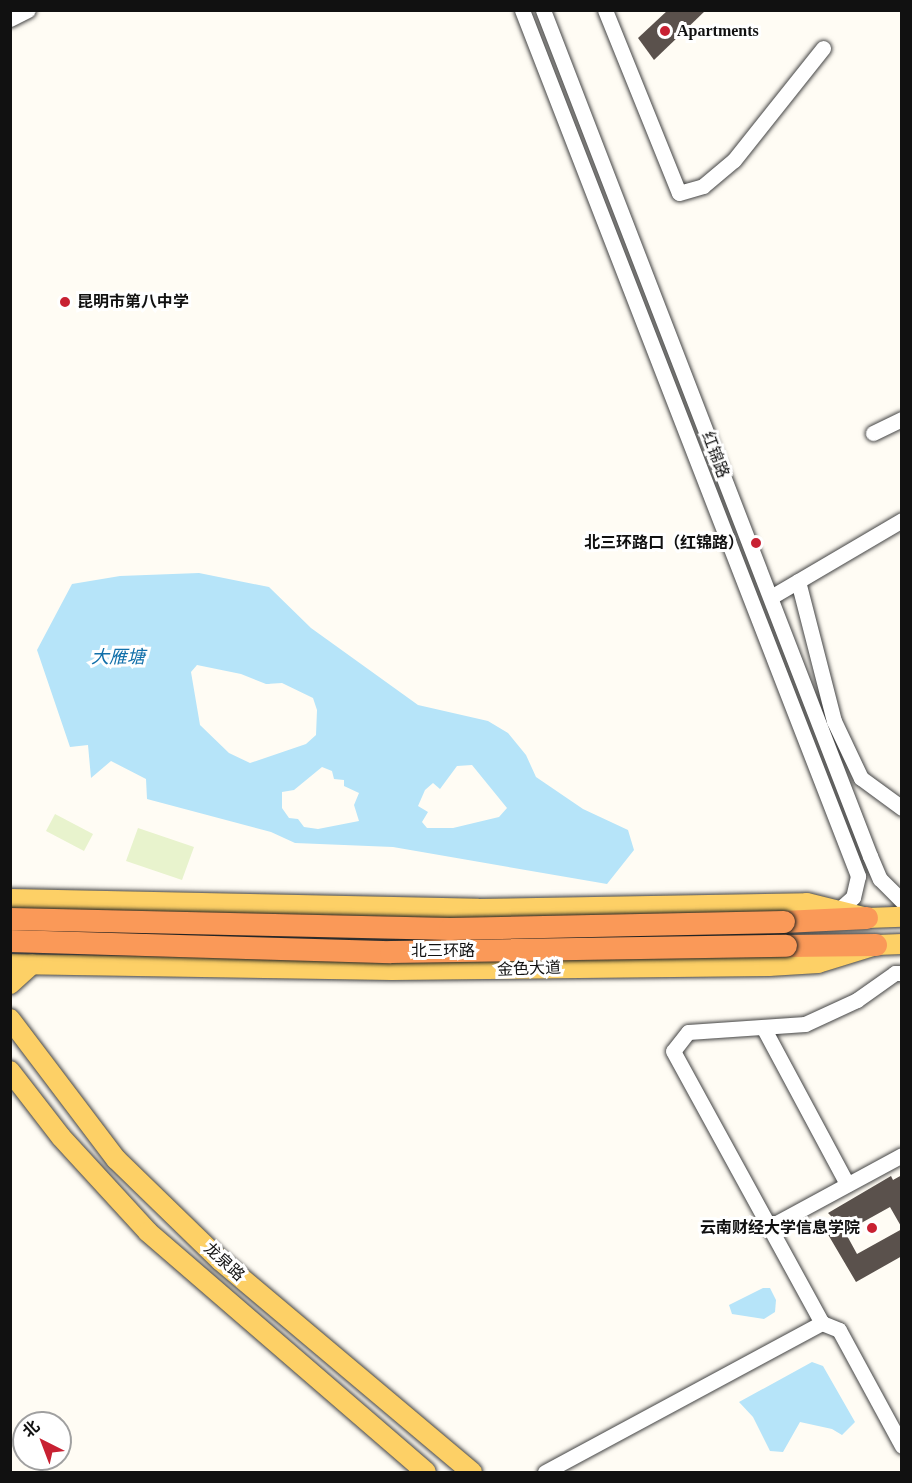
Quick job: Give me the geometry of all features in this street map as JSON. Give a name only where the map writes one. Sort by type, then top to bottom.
[{"type":"highway","name":"北三环路","points":[[10,919],[439,929],[784,922],[867,918]]},
{"type":"highway","name":"北三环路","points":[[10,941],[392,951],[876,945]]},
{"type":"main road","points":[[10,899],[478,909],[807,903],[867,918],[902,917]]},
{"type":"main road","points":[[97,963],[82,951],[76,932],[82,913],[98,901]]},
{"type":"main road","name":"金色大道","points":[[10,964],[97,963],[403,970],[769,966],[818,963],[876,945],[902,945]]},
{"type":"main road","points":[[10,984],[32,964]]},
{"type":"main road","name":"龙泉路","points":[[10,1019],[116,1159],[221,1261],[472,1473]]},
{"type":"main road","name":"龙泉路","points":[[10,1071],[61,1137],[148,1232],[426,1473]]},
{"type":"street","points":[[10,18],[28,10]]},
{"type":"street","name":"红锦路","points":[[522,10],[858,876],[854,897],[841,910]]},
{"type":"street","name":"红锦路","points":[[543,10],[874,864],[890,891],[902,901]]},
{"type":"street","points":[[605,10],[679,193],[703,186],[734,160],[823,48]]},
{"type":"street","points":[[873,433],[902,419]]},
{"type":"street","points":[[771,597],[902,520]]},
{"type":"street","points":[[798,580],[834,721],[861,778],[902,808]]},
{"type":"street","points":[[817,921],[841,910]]},
{"type":"street","points":[[901,1443],[839,1330],[822,1323],[673,1051],[688,1032],[764,1029],[805,1024],[857,1000],[895,973],[902,973]]},
{"type":"street","points":[[764,1029],[847,1184]]},
{"type":"street","points":[[769,1227],[902,1155]]},
{"type":"street","points":[[545,1473],[822,1323]]},
{"type":"green space","points":[[55,814],[93,834],[84,851],[46,831]]},
{"type":"green space","points":[[138,828],[194,847],[182,880],[126,861]]},
{"type":"water","name":"大雁塘","points":[[199,573],[269,587],[311,628],[418,705],[488,721],[508,733],[526,755],[536,777],[583,809],[628,830],[634,850],[607,884],[393,847],[295,843],[271,832],[147,799],[146,779],[111,761],[91,778],[88,745],[70,747],[37,650],[72,584],[120,576]],"holes":[[[197,665],[241,674],[266,684],[282,683],[313,698],[317,710],[316,735],[306,744],[250,763],[229,753],[200,725],[191,672]],[[472,765],[507,808],[499,817],[453,828],[427,828],[422,822],[428,812],[418,806],[425,790],[433,783],[440,789],[457,766]],[[322,767],[332,771],[334,779],[344,780],[344,786],[359,793],[354,805],[359,821],[318,829],[304,827],[298,819],[289,818],[282,808],[282,792],[294,790]]]},
{"type":"water","points":[[763,1288],[770,1288],[776,1300],[775,1312],[764,1319],[732,1314],[729,1305]]},
{"type":"water","points":[[812,1362],[823,1366],[855,1422],[842,1435],[832,1429],[800,1422],[783,1452],[770,1451],[753,1417],[739,1402]]},
{"type":"building","name":"Apartments","points":[[668,10],[706,10],[654,60],[638,38]]},
{"type":"building","points":[[902,1175],[902,1228],[890,1207],[845,1232],[857,1254],[902,1229],[902,1256],[856,1282],[823,1226],[834,1219],[828,1213],[891,1176],[893,1180]]},
{"type":"place","name":"Apartments","points":[[665,31]]},
{"type":"place","name":"昆明市第八中学","points":[[65,302]]},
{"type":"place","name":"北三环路口（红锦路）","points":[[756,543]]},
{"type":"place","name":"云南财经大学信息学院","points":[[872,1228]]}]
